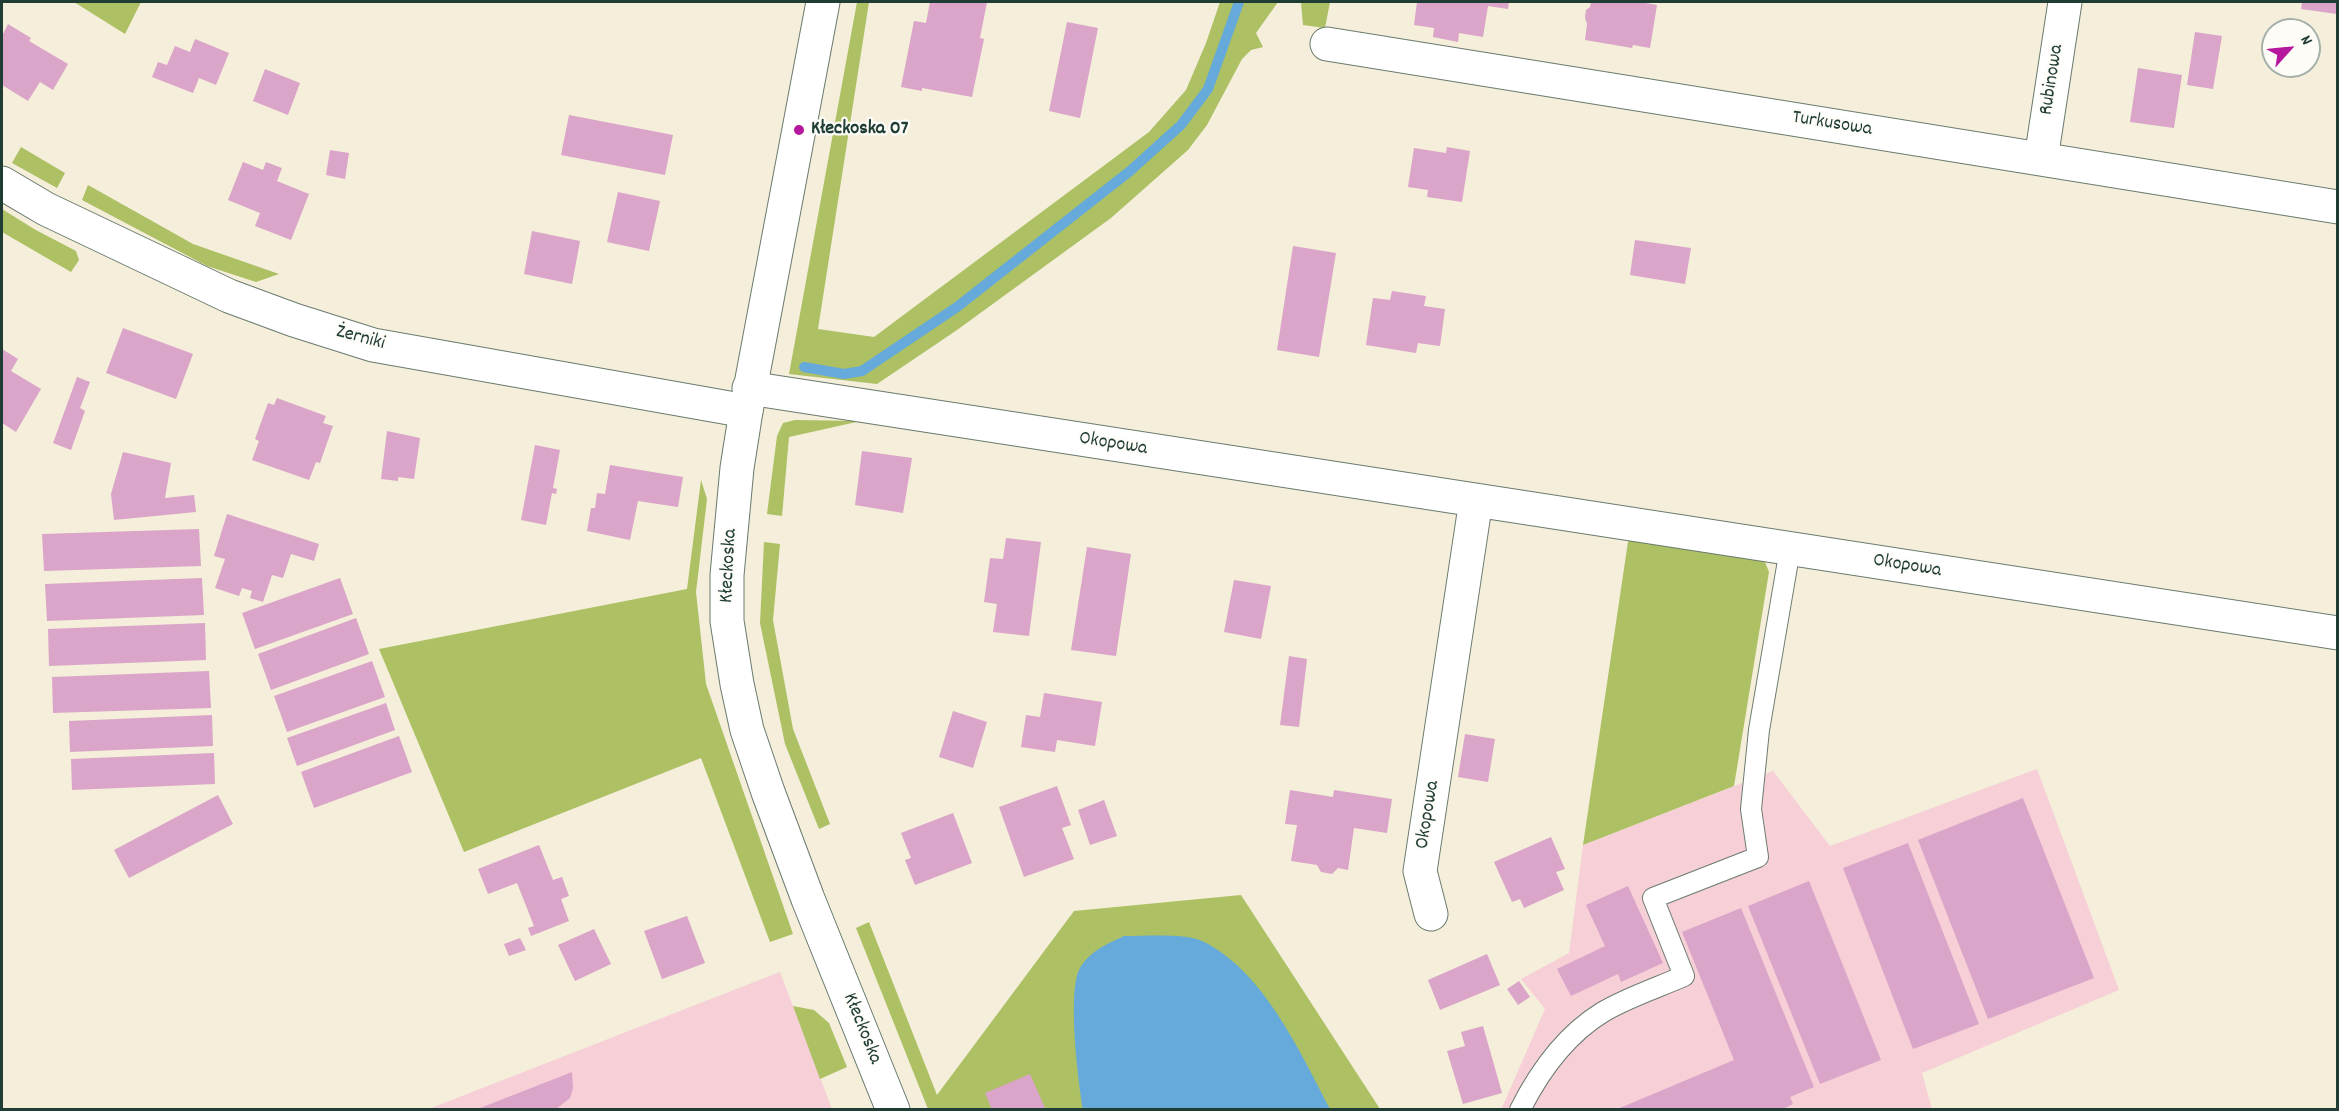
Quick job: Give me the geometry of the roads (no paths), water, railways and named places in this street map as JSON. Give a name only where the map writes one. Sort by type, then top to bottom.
[{"type":"street","name":"Kłeckoska","points":[[823,2],[747,399],[737,468],[727,575],[727,621],[747,730],[768,792],[808,899],[893,1110]]},
{"type":"street","name":"Rubinowa","points":[[2041,159],[2065,2]]},
{"type":"street","name":"Turkusowa","points":[[1327,44],[2337,207]]},
{"type":"street","name":"Żerniki","points":[[2,183],[46,209],[229,296],[294,321],[373,345],[747,399]]},
{"type":"street","name":"Okopowa","points":[[747,399],[1476,500],[2337,633]]},
{"type":"street","name":"Okopowa","points":[[1431,914],[1420,871],[1476,500]]},
{"type":"lane","points":[[1520,1110],[1529,1092],[1561,1047],[1603,1012],[1684,976],[1653,898],[1758,856],[1751,809],[1759,730],[1790,549]]},
{"type":"water","points":[[1124,936],[1195,938],[1224,954],[1244,971],[1278,1014],[1330,1109],[1083,1109],[1075,1037],[1076,979],[1080,968],[1089,957]]},
{"type":"waterway","points":[[804,367],[844,374],[862,371],[957,307],[1130,171],[1181,125],[1208,89],[1239,2]]},
{"type":"place","name":"Kłeckoska 07","points":[[799,130]]}]
